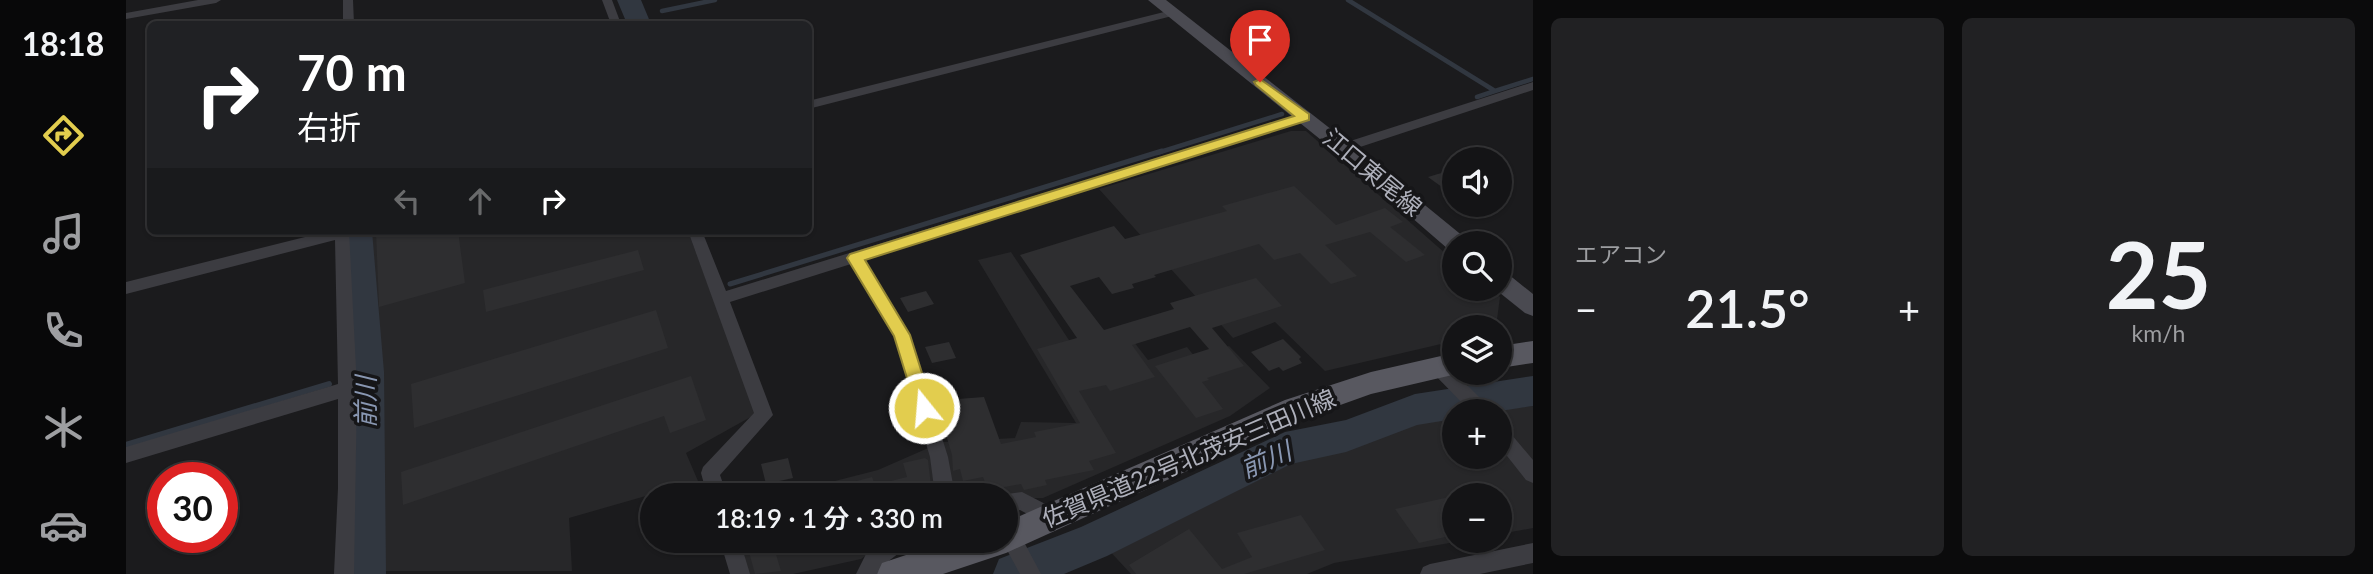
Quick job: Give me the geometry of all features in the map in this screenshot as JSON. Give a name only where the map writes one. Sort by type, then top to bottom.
[{"type":"main road","name":"江口東尾線","points":[[1156,0],[1343,148],[1442,231]]},
{"type":"main road","points":[[1512,290],[1533,307]]},
{"type":"main road","points":[[1512,355],[1533,352]]},
{"type":"main road","name":"佐賀県道22号北茂安三田川線","points":[[1018,547],[1052,518],[1295,409],[1371,383],[1442,374]]},
{"type":"main road","name":"佐賀県道22号北茂安三田川線","points":[[893,574],[999,553]]},
{"type":"street","points":[[126,16],[216,0]]},
{"type":"street","points":[[348,0],[349,21]]},
{"type":"street","points":[[607,0],[615,21]]},
{"type":"street","points":[[812,104],[1172,13]]},
{"type":"street","points":[[1343,148],[1533,86]]},
{"type":"street","points":[[721,299],[1304,117]]},
{"type":"street","points":[[126,288],[330,235]]},
{"type":"street","points":[[342,235],[348,388],[348,520],[344,574]]},
{"type":"street","points":[[697,235],[764,415],[710,473],[713,483]]},
{"type":"street","points":[[855,258],[902,335],[939,457],[944,483]]},
{"type":"street","points":[[1460,385],[1471,399]]},
{"type":"street","points":[[126,456],[348,388]]},
{"type":"street","points":[[1512,449],[1533,474]]},
{"type":"street","points":[[1018,501],[1052,518]]},
{"type":"street","points":[[734,553],[740,574]]},
{"type":"street","points":[[866,574],[875,557],[881,553]]},
{"type":"street","points":[[1430,574],[1533,553]]},
{"type":"shaded area","points":[[617,0],[641,0],[650,21],[622,21],[625,19]]},
{"type":"shaded area","points":[[1291,131],[1306,131],[1442,250],[1442,301],[1499,301],[1498,315],[1442,315],[1442,344],[1325,371],[1275,322],[1233,338],[1099,189]]},
{"type":"shaded area","points":[[368,235],[689,235],[756,414],[686,453],[698,481],[640,483],[640,498],[569,518],[572,571],[379,571]]},
{"type":"shaded area","points":[[1011,252],[1082,360],[1134,342],[1148,360],[1187,347],[1195,357],[1229,346],[1270,388],[1230,416],[1043,498],[1018,498],[1018,483],[827,483],[878,470],[942,442],[1015,438],[1021,422],[1076,423],[978,260]]},
{"type":"shaded area","points":[[1533,406],[1533,528],[1512,532],[1512,483],[1442,483],[1442,544],[1334,563],[1307,574],[1131,574],[1105,546],[1288,458],[1322,452],[1421,421],[1442,418],[1442,469],[1512,469],[1512,408]]},
{"type":"shaded area","points":[[743,553],[869,553],[861,559],[793,574],[747,574]]},
{"type":"building","points":[[1442,173],[1442,187],[1428,177]]},
{"type":"building","points":[[1294,186],[1336,225],[1385,208],[1403,222],[1390,227],[1425,255],[1406,262],[1370,232],[1325,245],[1357,276],[1331,284],[1300,253],[1274,260],[1259,244],[1154,275],[1156,277],[1132,284],[1134,288],[1112,294],[1099,277],[1070,286],[1104,330],[1174,309],[1170,303],[1256,278],[1282,306],[1212,328],[1244,366],[1202,382],[1223,409],[1196,418],[1155,366],[1209,349],[1190,327],[1132,345],[1155,377],[1110,391],[1106,385],[1079,391],[1116,453],[1089,461],[1094,470],[1045,480],[1047,485],[1024,490],[1018,483],[985,483],[983,477],[963,481],[960,469],[953,471],[952,455],[937,404],[946,403],[945,400],[984,397],[1001,444],[1036,437],[1034,432],[1080,423],[1037,349],[1077,338],[1020,255],[1114,226],[1125,239],[1227,211],[1222,206]]},
{"type":"building","points":[[376,235],[459,235],[465,283],[379,307]]},
{"type":"building","points":[[638,250],[644,270],[486,312],[483,290]]},
{"type":"building","points":[[926,291],[934,304],[908,312],[900,298]]},
{"type":"building","points":[[656,310],[668,348],[414,428],[411,384]]},
{"type":"building","points":[[1283,339],[1301,357],[1299,359],[1302,363],[1283,371],[1279,367],[1269,371],[1251,352]]},
{"type":"building","points":[[949,342],[956,358],[932,363],[925,347]]},
{"type":"building","points":[[691,376],[706,420],[670,433],[664,416],[403,505],[401,472]]},
{"type":"building","points":[[788,458],[793,478],[766,483],[761,464]]},
{"type":"building","points":[[925,458],[928,460],[931,483],[883,483],[907,477],[903,463]]},
{"type":"building","points":[[872,477],[874,483],[853,483],[853,482]]},
{"type":"building","points":[[1442,499],[1442,538],[1419,543],[1395,509]]},
{"type":"building","points":[[1301,515],[1325,550],[1244,574],[1136,574],[1129,565],[1189,529],[1222,569],[1252,557],[1237,533]]},
{"type":"building","points":[[749,553],[776,553],[781,571],[755,574]]},
{"type":"waterway","points":[[662,11],[715,0]]},
{"type":"waterway","points":[[1348,0],[1495,91]]},
{"type":"waterway","points":[[1495,91],[1533,79]]},
{"type":"waterway","points":[[1477,97],[1495,91]]},
{"type":"waterway","points":[[1157,153],[1282,114]]},
{"type":"waterway","points":[[730,284],[1162,151]]},
{"type":"waterway","name":"前川","points":[[357,235],[367,372],[365,574]]},
{"type":"waterway","points":[[126,445],[329,384]]},
{"type":"waterway","name":"前川","points":[[1014,574],[1093,542],[1285,449],[1346,436],[1415,410],[1533,391]]},
{"type":"route","points":[[924,408],[902,335],[855,258],[1304,117],[1260,82]]}]
